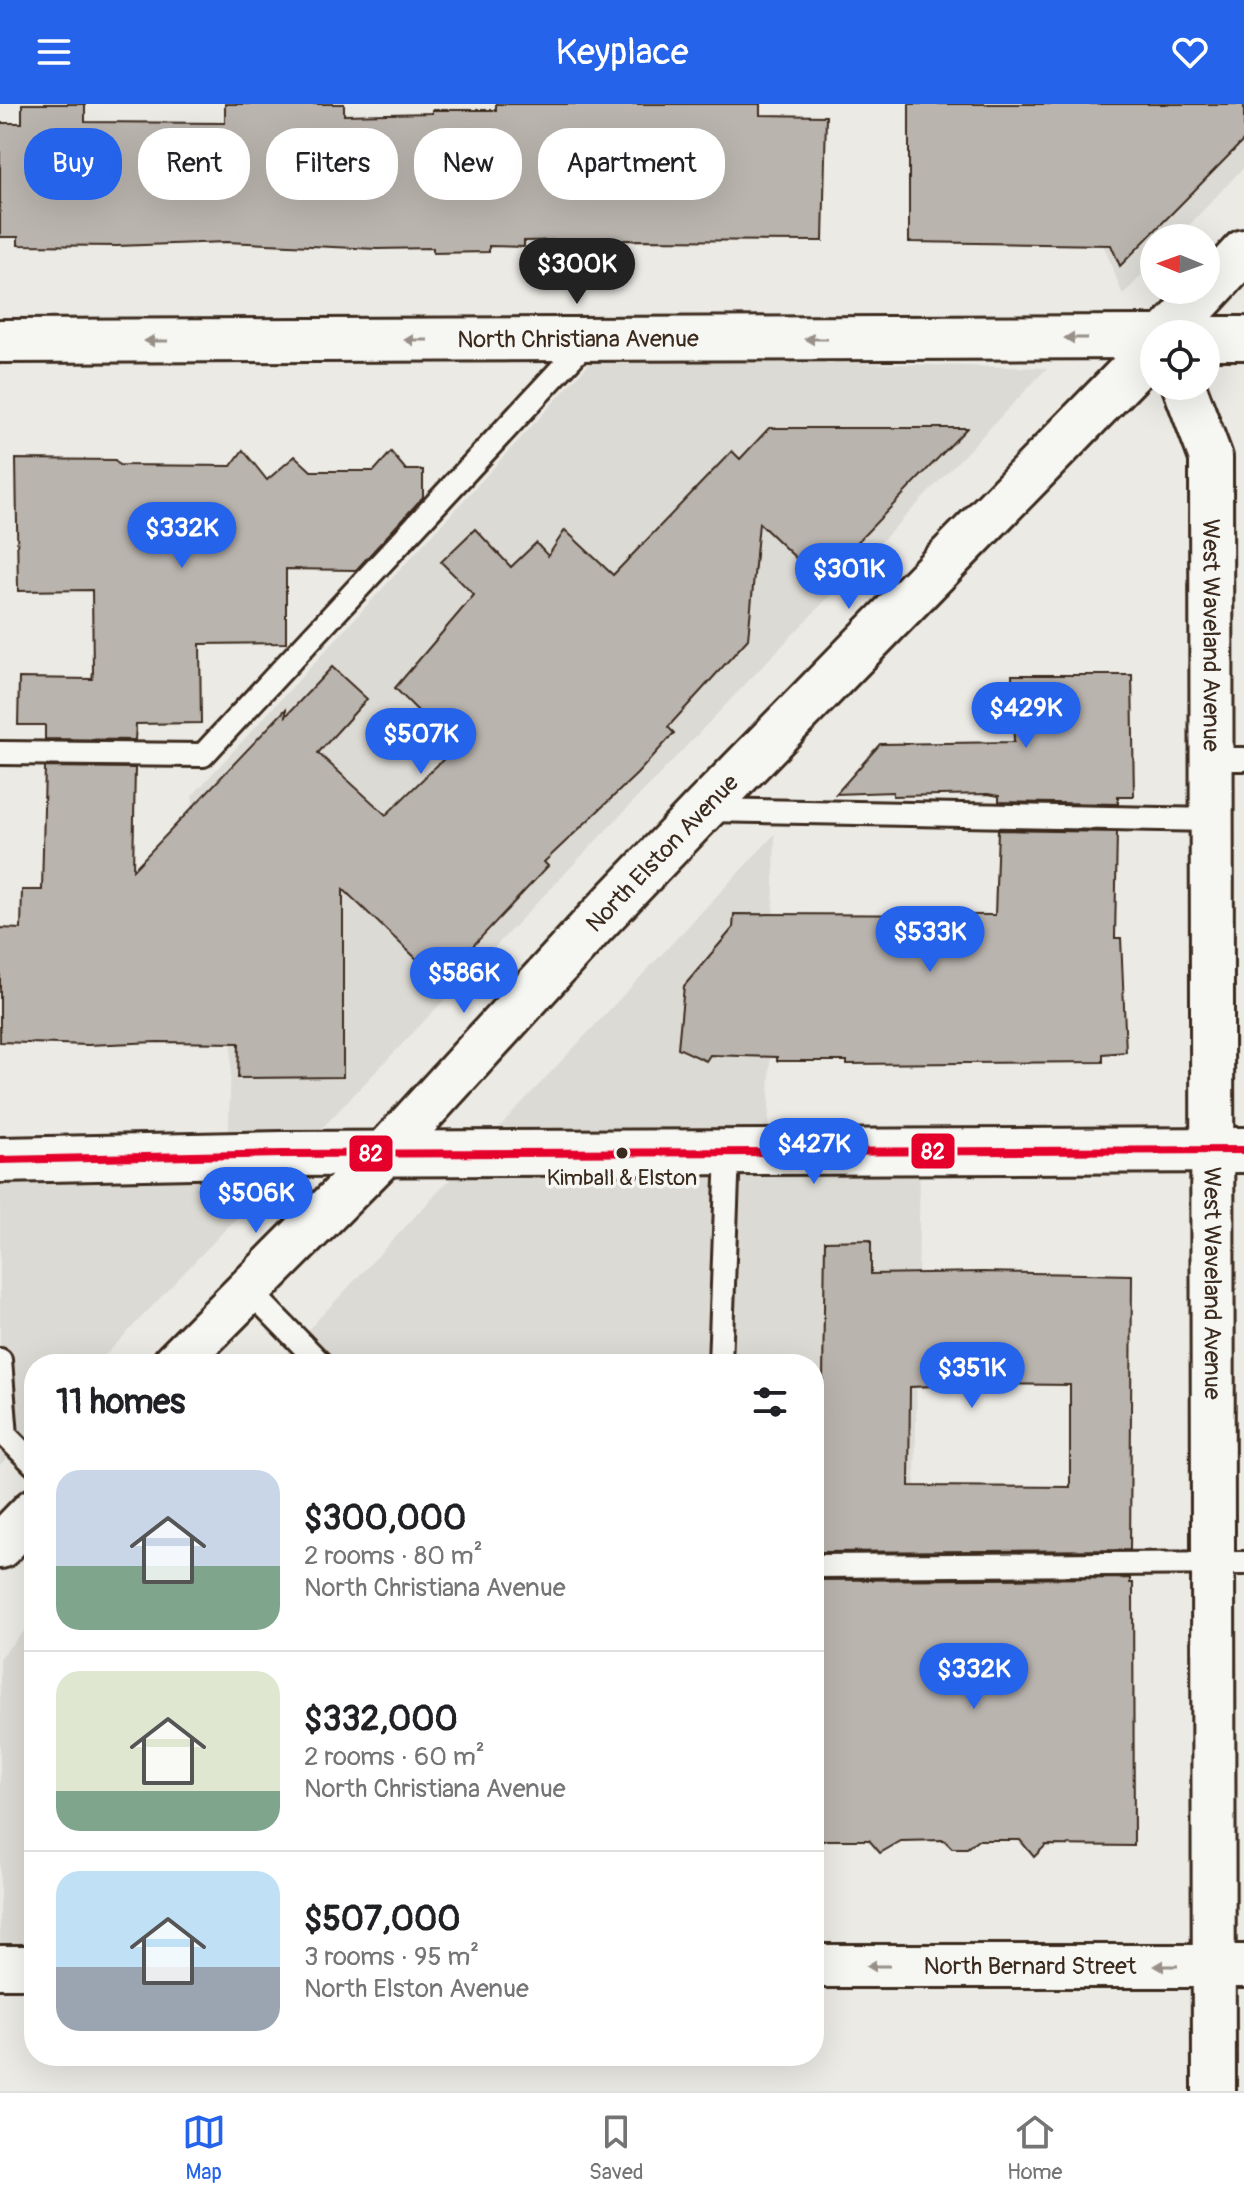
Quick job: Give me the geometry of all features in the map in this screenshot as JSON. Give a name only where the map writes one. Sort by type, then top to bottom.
[{"type":"main road","points":[[1181,320],[1244,252]]},
{"type":"main road","name":"North Elston Avenue","points":[[185,1354],[384,1154],[584,934],[1140,362]]},
{"type":"main road","points":[[0,1160],[384,1154],[1228,1151]]},
{"type":"main road","points":[[0,1546],[24,1521]]},
{"type":"street","name":"North Christiana Avenue","points":[[0,341],[1140,337]]},
{"type":"street","points":[[1220,338],[1244,338]]},
{"type":"street","name":"West Waveland Avenue","points":[[1189,400],[1211,458],[1228,759],[1212,820],[1228,1151],[1229,1563],[1229,1966],[1214,2091]]},
{"type":"street","name":"North Bernard Street","points":[[824,1966],[1229,1966]]},
{"type":"street","points":[[0,1967],[24,1967]]},
{"type":"lane","points":[[0,753],[203,755],[589,339]]},
{"type":"lane","points":[[703,810],[1212,820]]},
{"type":"lane","points":[[720,1354],[728,1152]]},
{"type":"lane","points":[[249,1290],[311,1354]]},
{"type":"lane","points":[[0,1360],[6,1436],[24,1454]]},
{"type":"lane","points":[[824,1566],[1229,1563]]},
{"type":"shaded area","points":[[1048,104],[1244,104],[1244,167],[1190,224],[1140,224],[1140,277],[1123,295]]},
{"type":"shaded area","points":[[596,356],[1047,368],[107,1354],[24,1354],[24,1440],[0,1465],[0,1176],[227,1175],[233,1009],[192,796]]},
{"type":"shaded area","points":[[775,834],[768,1153],[920,1154],[914,1560],[824,1561],[824,1354],[285,1354]]},
{"type":"shaded area","points":[[24,1632],[24,1957],[0,1956],[0,1657]]},
{"type":"building","points":[[22,104],[85,104],[85,122],[225,123],[225,104],[344,104],[344,115],[496,110],[496,104],[760,104],[760,115],[826,116],[823,241],[624,240],[621,243],[601,244],[595,240],[524,241],[524,247],[489,246],[489,252],[433,253],[433,248],[377,249],[226,242],[117,246],[18,245],[18,237],[0,237],[0,123],[22,123]]},
{"type":"building","points":[[909,104],[1244,104],[1244,140],[1161,224],[1140,224],[1140,246],[1120,266],[1111,245],[909,242]]},
{"type":"building","points":[[769,428],[967,428],[820,581],[759,523],[748,639],[668,727],[674,733],[637,774],[544,862],[548,866],[440,981],[343,889],[343,1077],[238,1078],[239,1043],[88,1045],[0,1042],[0,928],[21,929],[22,890],[42,890],[45,767],[135,768],[133,870],[286,709],[286,716],[332,667],[367,699],[318,753],[386,815],[455,748],[395,688],[474,595],[441,562],[475,529],[511,567],[536,543],[548,556],[565,530],[613,575],[732,451],[740,459]]},
{"type":"building","points":[[243,450],[267,480],[295,456],[311,471],[374,471],[391,452],[406,470],[423,470],[423,497],[356,570],[286,569],[286,643],[200,644],[201,723],[136,724],[135,740],[45,739],[45,725],[18,725],[19,678],[92,679],[93,672],[92,590],[18,591],[16,459],[115,460],[119,465],[231,466]]},
{"type":"building","points":[[1012,675],[1132,675],[1134,796],[1118,796],[1118,804],[999,802],[999,796],[988,794],[836,794],[880,744],[1014,742]]},
{"type":"building","points":[[998,830],[1117,832],[1115,938],[1121,938],[1126,1052],[1103,1054],[1103,1062],[847,1064],[847,1061],[777,1061],[777,1057],[710,1055],[706,1061],[678,1048],[684,986],[733,928],[734,914],[995,915]]},
{"type":"building","points":[[871,1240],[871,1274],[983,1272],[1132,1275],[1130,1550],[824,1552],[825,1241]],"holes":[[[1070,1385],[1070,1487],[909,1486],[910,1387]]]},
{"type":"building","points":[[1130,1578],[1130,1583],[1133,1583],[1134,1846],[1046,1845],[1034,1857],[1020,1840],[977,1840],[967,1848],[952,1848],[944,1840],[901,1841],[880,1853],[869,1840],[824,1840],[824,1580]]},
{"type":"transit line","name":"82","points":[[0,1160],[283,1154],[1244,1150]]},
{"type":"place","name":"Kimball & Elston","points":[[622,1153]]}]
